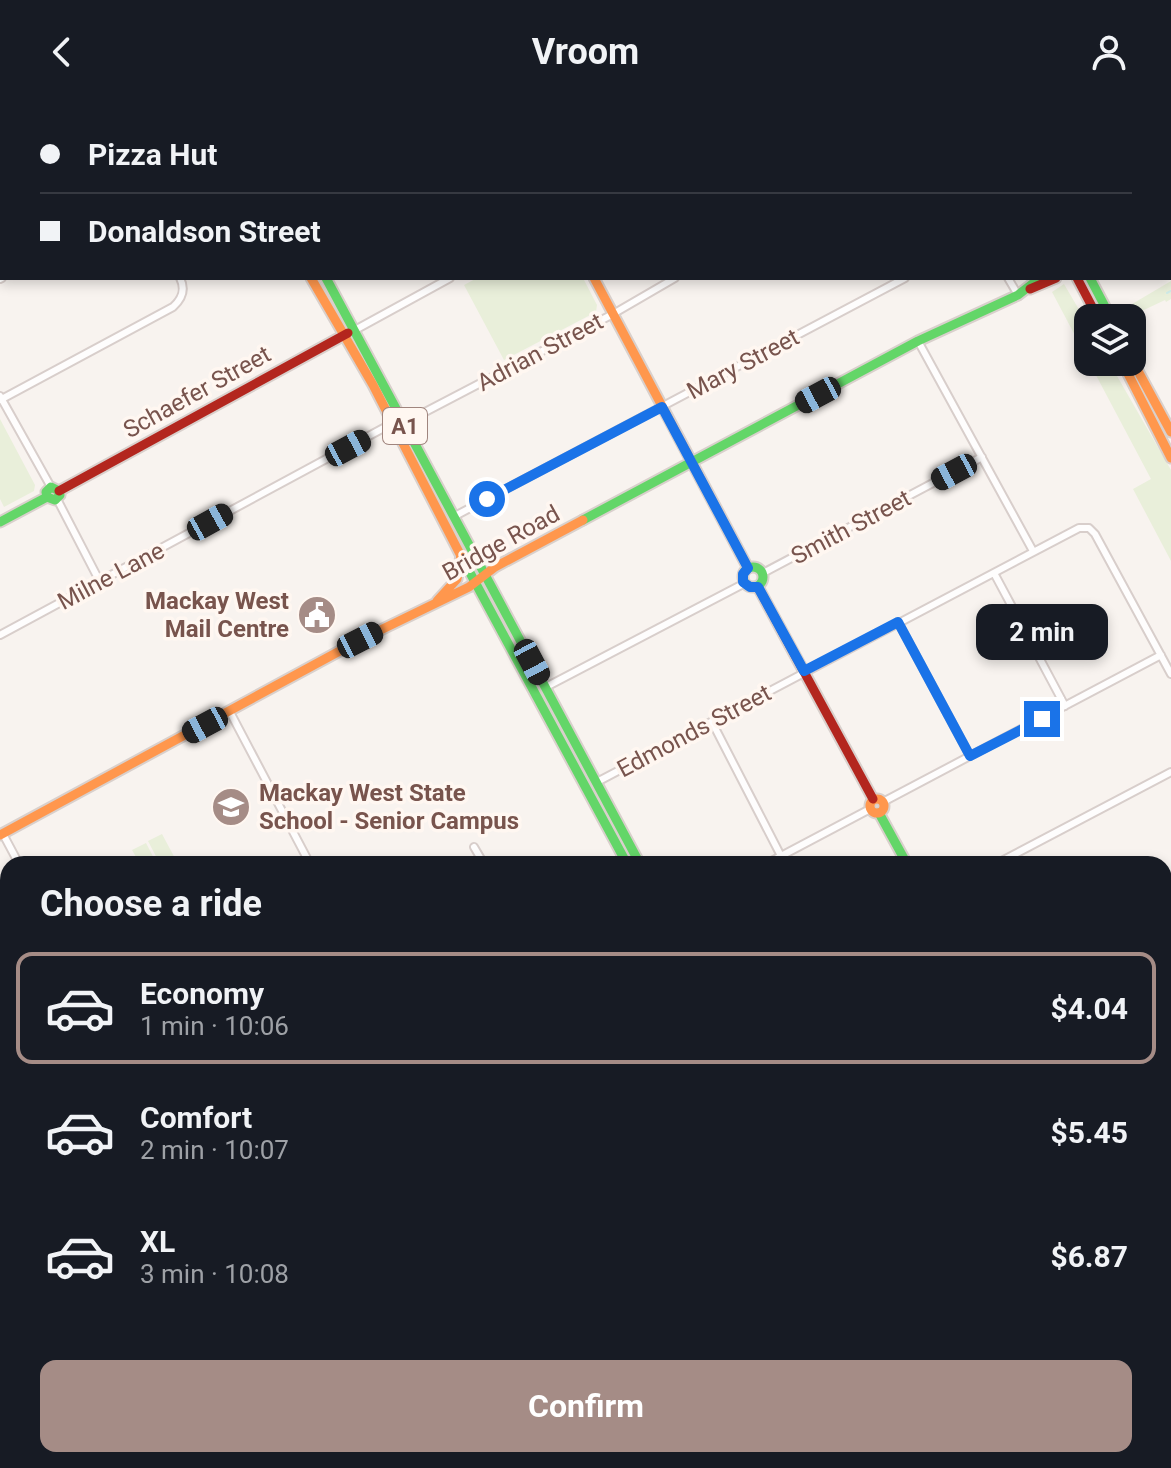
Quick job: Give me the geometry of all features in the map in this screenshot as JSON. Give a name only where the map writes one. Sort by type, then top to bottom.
[{"type":"main road","name":"A1","points":[[312,280],[623,856]]},
{"type":"main road","name":"A1","points":[[327,280],[636,856]]},
{"type":"main road","points":[[595,280],[748,568]]},
{"type":"main road","name":"Bridge Road","points":[[1021,293],[1037,280]]},
{"type":"main road","name":"Bridge Road","points":[[2,834],[476,582],[485,574],[918,341],[1051,280]]},
{"type":"main road","points":[[1078,280],[1091,304]]},
{"type":"main road","points":[[1091,280],[1104,304]]},
{"type":"main road","name":"Schaefer Street","points":[[0,522],[355,330]]},
{"type":"main road","points":[[1129,376],[1171,458]]},
{"type":"main road","points":[[1141,376],[1171,432]]},
{"type":"main road","points":[[437,601],[457,579],[461,553]]},
{"type":"main road","points":[[757,567],[763,573],[763,581],[758,587],[745,583],[743,574],[748,568],[757,567]]},
{"type":"main road","points":[[758,587],[903,856]]},
{"type":"street","points":[[100,582],[1,398],[173,307],[181,299],[184,285],[181,280]]},
{"type":"street","points":[[355,330],[446,280]]},
{"type":"street","name":"Adrian Street","points":[[404,423],[672,280]]},
{"type":"street","name":"Mary Street","points":[[453,517],[901,280]]},
{"type":"street","points":[[1010,280],[1021,293]]},
{"type":"street","points":[[918,341],[1033,551]]},
{"type":"street","name":"Milne Lane","points":[[0,635],[391,424]]},
{"type":"street","name":"Smith Street","points":[[763,573],[982,457]]},
{"type":"street","name":"Edmonds Street","points":[[597,782],[1079,528],[1089,528],[1100,541],[1161,655]]},
{"type":"street","points":[[994,573],[1065,706]]},
{"type":"street","points":[[546,687],[745,583]]},
{"type":"street","points":[[898,622],[970,756]]},
{"type":"street","points":[[712,722],[781,856],[1161,655],[1171,674]]},
{"type":"street","points":[[230,712],[306,856]]},
{"type":"street","points":[[1011,856],[1171,772]]},
{"type":"street","points":[[2,834],[14,856]]},
{"type":"street","points":[[474,847],[479,856]]},
{"type":"green space","points":[[473,280],[584,280],[597,305],[596,312],[504,360],[464,285]]},
{"type":"green space","points":[[1171,281],[1171,299],[1166,302],[1146,309],[1146,304],[1132,304]]},
{"type":"green space","points":[[1064,284],[1076,304],[1074,334],[1052,292]]},
{"type":"green space","points":[[1096,376],[1117,376],[1171,470],[1171,561],[1133,489],[1151,479]]},
{"type":"green space","points":[[0,419],[35,485],[34,491],[4,507],[0,499]]},
{"type":"green space","points":[[162,834],[174,856],[156,856],[148,841]]},
{"type":"green space","points":[[146,843],[153,856],[135,856],[132,850]]},
{"type":"waterway","points":[[1167,293],[1171,291]]},
{"type":"traffic: fast","points":[[327,280],[636,856]]},
{"type":"traffic: fast","points":[[583,520],[918,341],[1018,295],[1037,280]]},
{"type":"traffic: fast","points":[[1091,280],[1104,304]]},
{"type":"traffic: fast","points":[[0,522],[47,497],[55,500],[60,495],[59,491],[51,487],[46,492],[47,497]]},
{"type":"traffic: fast","points":[[461,556],[623,856]]},
{"type":"traffic: fast","points":[[749,567],[757,567],[763,577],[757,587],[749,587],[743,581],[743,573],[749,567]]},
{"type":"traffic: fast","points":[[879,813],[903,856]]},
{"type":"traffic: slow","points":[[312,280],[373,385],[461,556]]},
{"type":"traffic: slow","points":[[595,280],[748,568]]},
{"type":"traffic: slow","points":[[1129,376],[1171,458]]},
{"type":"traffic: slow","points":[[1141,376],[1171,432]]},
{"type":"traffic: slow","points":[[0,835],[360,640],[469,587],[495,567],[583,520]]},
{"type":"traffic: slow","points":[[437,601],[457,579],[461,555]]},
{"type":"traffic: slow","points":[[877,799],[884,806],[877,813],[870,806],[877,799]]},
{"type":"traffic: jam","points":[[1030,289],[1051,280]]},
{"type":"traffic: jam","points":[[1078,280],[1091,304]]},
{"type":"traffic: jam","points":[[59,491],[348,333]]},
{"type":"traffic: jam","points":[[758,587],[873,799]]},
{"type":"place","name":"Mackay West Mail Centre","points":[[317,615]]},
{"type":"place","name":"Mackay West State School - Senior Campus","points":[[231,807]]},
{"type":"route","points":[[487,499],[662,407],[748,568],[743,574],[743,582],[747,586],[758,587],[804,671],[898,622],[970,756],[1042,719]]}]
